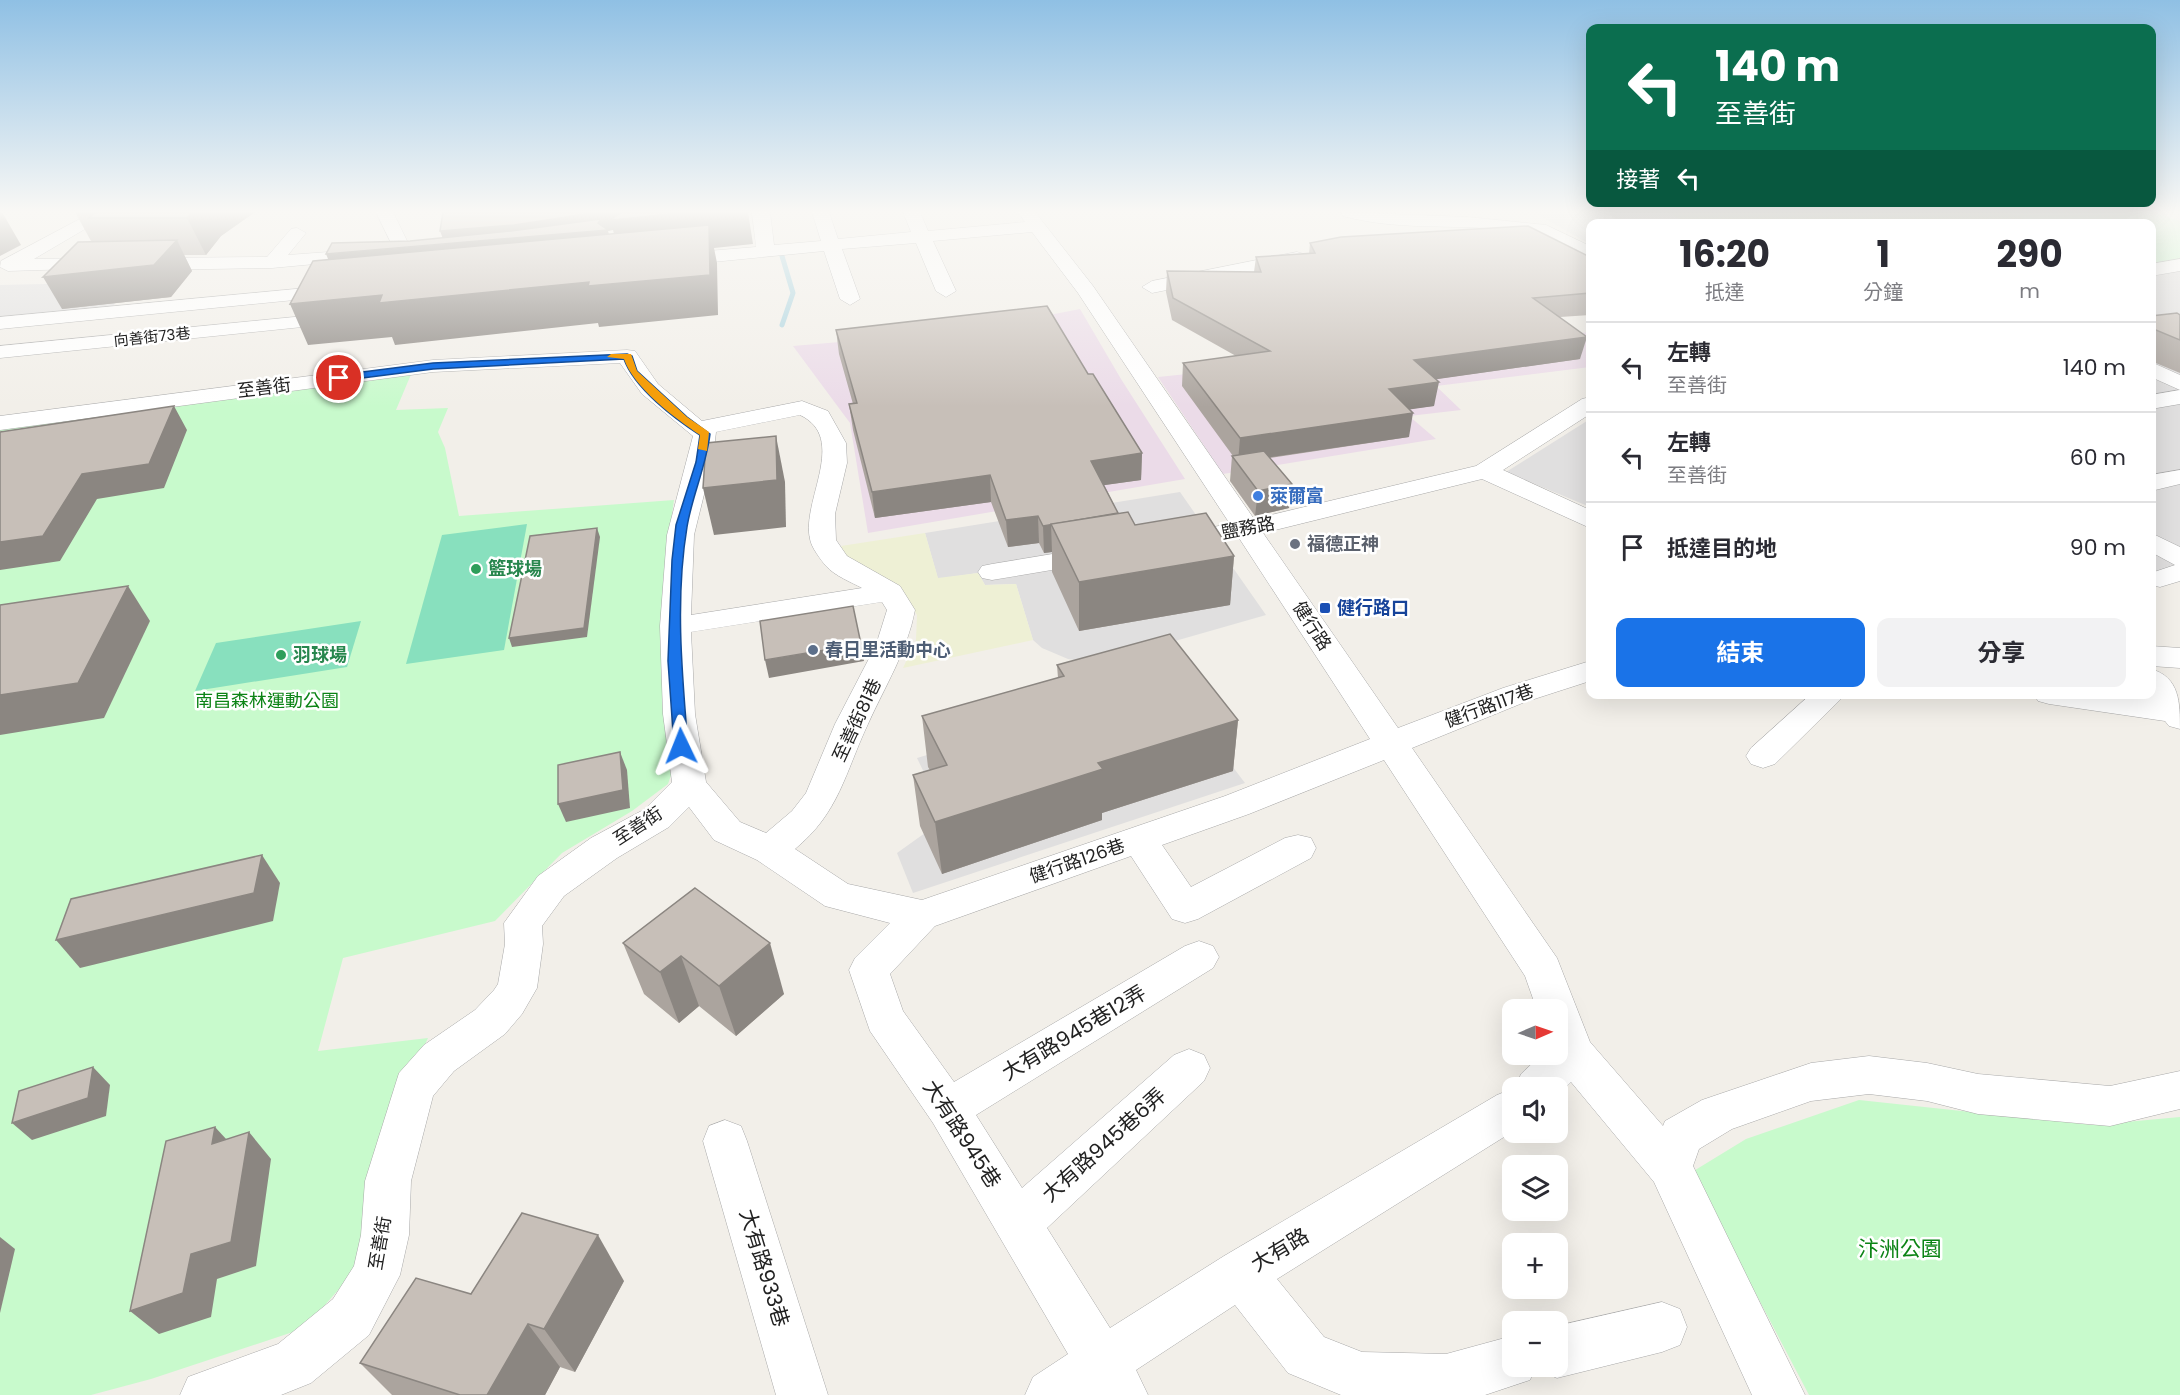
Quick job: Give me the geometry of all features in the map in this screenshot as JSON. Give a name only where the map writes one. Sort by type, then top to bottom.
[{"type":"street","points":[[842,277],[850,299]]},
{"type":"street","points":[[940,277],[946,291]]},
{"type":"street","name":"健行路","points":[[1076,277],[1543,970],[1573,1053]]},
{"type":"street","points":[[1152,287],[1202,277]]},
{"type":"street","points":[[0,323],[357,290]]},
{"type":"street","name":"向善街73巷","points":[[0,352],[305,322]]},
{"type":"street","name":"至善街","points":[[0,423],[433,366],[627,356],[633,372],[697,429]]},
{"type":"street","points":[[2156,371],[2180,382]]},
{"type":"street","points":[[2156,401],[2180,397]]},
{"type":"street","name":"鹽務路","points":[[1154,545],[1247,529],[1485,471],[1586,407]]},
{"type":"street","points":[[697,429],[802,408],[820,416],[834,443],[836,463],[822,514],[823,540],[837,562],[890,592]]},
{"type":"street","points":[[697,429],[705,434],[702,462],[682,525],[674,661],[681,746],[690,785],[727,831],[770,850],[838,896],[922,915]]},
{"type":"street","points":[[1485,471],[1586,518]]},
{"type":"street","points":[[2156,482],[2180,477]]},
{"type":"street","points":[[2156,544],[2180,558]]},
{"type":"street","points":[[992,572],[1120,550]]},
{"type":"street","points":[[675,626],[890,592]]},
{"type":"street","name":"至善街81巷","points":[[770,850],[814,810],[836,766],[844,741],[870,694],[897,634],[901,610],[890,592]]},
{"type":"street","points":[[2156,656],[2180,658]]},
{"type":"street","name":"健行路117巷","points":[[1389,744],[1514,695],[1586,672]]},
{"type":"street","points":[[2156,686],[2177,715]]},
{"type":"street","points":[[1763,756],[1826,699]]},
{"type":"street","points":[[2079,699],[2177,715]]},
{"type":"street","name":"健行路126巷","points":[[922,915],[1237,806],[1389,744]]},
{"type":"street","name":"至善街","points":[[206,1395],[293,1365],[351,1317],[376,1275],[385,1235],[388,1181],[414,1087],[439,1058],[490,1022],[508,1002],[517,988],[524,944],[523,923],[551,886],[604,848],[657,818],[690,785]]},
{"type":"street","points":[[1138,840],[1185,908],[1298,848]]},
{"type":"street","name":"大有路945巷","points":[[922,915],[869,970],[885,1019],[948,1109],[1113,1378]]},
{"type":"street","name":"大有路945巷12弄","points":[[948,1109],[1199,957]]},
{"type":"street","points":[[1548,1077],[1573,1053],[1670,1167],[1779,1395]]},
{"type":"street","name":"大有路945巷6弄","points":[[1018,1223],[1189,1068]]},
{"type":"street","points":[[1670,1167],[1681,1136],[1718,1114],[1811,1082],[1869,1075],[1927,1083],[1978,1094],[2110,1106],[2180,1090]]},
{"type":"street","name":"大有路","points":[[1051,1395],[1113,1378],[1241,1274],[1502,1115]]},
{"type":"street","name":"大有路933巷","points":[[725,1142],[802,1395]]},
{"type":"street","points":[[1241,1274],[1306,1355],[1362,1378],[1446,1380],[1502,1365]]},
{"type":"street","points":[[1568,1349],[1662,1327]]},
{"type":"shaded area","points":[[2156,277],[2180,277],[2180,570],[2156,576]]},
{"type":"shaded area","points":[[132,282],[109,311],[0,320],[0,285]]},
{"type":"shaded area","points":[[1080,309],[1121,379],[1185,479],[868,533],[850,423],[793,346],[968,331]]},
{"type":"shaded area","points":[[1586,332],[1586,367],[1436,386],[1461,410],[1409,416],[1436,439],[1223,474],[1158,377]]},
{"type":"shaded area","points":[[1586,422],[1586,505],[1506,472]]},
{"type":"shaded area","points":[[1180,492],[1266,615],[1112,659],[1082,661],[1068,659],[1042,648],[1033,640],[1016,584],[985,585],[978,573],[938,579],[925,533]]},
{"type":"shaded area","points":[[1169,683],[1245,783],[913,893],[897,853],[946,818],[917,758]]},
{"type":"green space","name":"南昌森林運動公園","points":[[412,372],[396,410],[448,408],[438,432],[445,448],[459,516],[674,500],[663,580],[681,746],[668,784],[632,811],[562,853],[495,921],[343,958],[318,1051],[428,1038],[402,1093],[366,1258],[305,1328],[151,1379],[91,1395],[0,1395],[0,429]]},
{"type":"green space","name":"籃球場","points":[[527,524],[504,650],[406,664],[442,535]]},
{"type":"green space","points":[[925,533],[938,578],[978,573],[985,585],[1016,584],[1033,640],[903,668],[916,640],[917,615],[909,602],[848,559],[841,546]]},
{"type":"green space","name":"羽球場","points":[[361,621],[347,667],[195,691],[216,643]]},
{"type":"green space","name":"汴洲公園","points":[[1859,1100],[2093,1125],[2180,1117],[2180,1395],[1809,1395],[1692,1172],[1746,1139]]},
{"type":"building","points":[[304,277],[687,277],[588,286],[589,282],[379,303],[382,295],[290,304]]},
{"type":"building","points":[[1168,277],[1586,277],[1586,293],[1533,298],[1586,337],[1414,360],[1439,382],[1389,389],[1413,413],[1240,438],[1183,363],[1270,351],[1173,298]]},
{"type":"building","points":[[1047,306],[1088,374],[1093,374],[1142,453],[1091,461],[1118,513],[1043,526],[1038,516],[1006,520],[990,475],[872,492],[849,404],[857,403],[836,330]]},
{"type":"building","points":[[2177,313],[2180,315],[2180,340],[2156,330],[2156,315]]},
{"type":"building","points":[[174,406],[149,464],[82,474],[43,536],[0,542],[0,432]]},
{"type":"building","points":[[776,436],[777,480],[703,488],[706,443]]},
{"type":"building","points":[[1264,451],[1292,484],[1258,491],[1232,456]]},
{"type":"building","points":[[1128,512],[1135,525],[1206,513],[1234,556],[1079,582],[1051,524]]},
{"type":"building","points":[[597,528],[584,628],[509,638],[530,536]]},
{"type":"building","points":[[128,586],[78,683],[0,695],[0,605]]},
{"type":"building","points":[[853,606],[861,644],[765,660],[760,621]]},
{"type":"building","points":[[1170,634],[1238,720],[1098,763],[1103,769],[935,822],[913,775],[947,765],[922,716],[1064,676],[1057,665]]},
{"type":"building","points":[[620,752],[623,790],[558,804],[558,765]]},
{"type":"building","points":[[262,855],[254,893],[56,940],[71,899]]},
{"type":"building","points":[[695,888],[770,943],[719,986],[681,956],[660,972],[623,943]]},
{"type":"building","points":[[93,1067],[88,1098],[12,1123],[19,1091]]},
{"type":"building","points":[[215,1127],[212,1144],[249,1132],[231,1242],[191,1254],[183,1293],[130,1311],[166,1141]]},
{"type":"building","points":[[522,1213],[598,1235],[544,1329],[528,1324],[487,1395],[460,1395],[360,1363],[416,1278],[471,1294]]},
{"type":"waterway","points":[[782,325],[793,293],[788,277]]},
{"type":"slow traffic","points":[[611,357],[627,356],[633,372],[683,420],[705,434],[703,449]]},
{"type":"place","name":"萊爾富","points":[[1258,496]]},
{"type":"place","name":"福德正神","points":[[1295,544]]},
{"type":"place","name":"籃球場","points":[[476,569]]},
{"type":"place","name":"健行路口","points":[[1325,608]]},
{"type":"place","name":"春日里活動中心","points":[[813,650]]},
{"type":"place","name":"羽球場","points":[[281,655]]},
{"type":"route","points":[[339,378],[433,366],[627,356],[633,372],[683,420],[705,434],[702,462],[682,525],[678,560],[674,661],[681,720],[681,746]]}]
